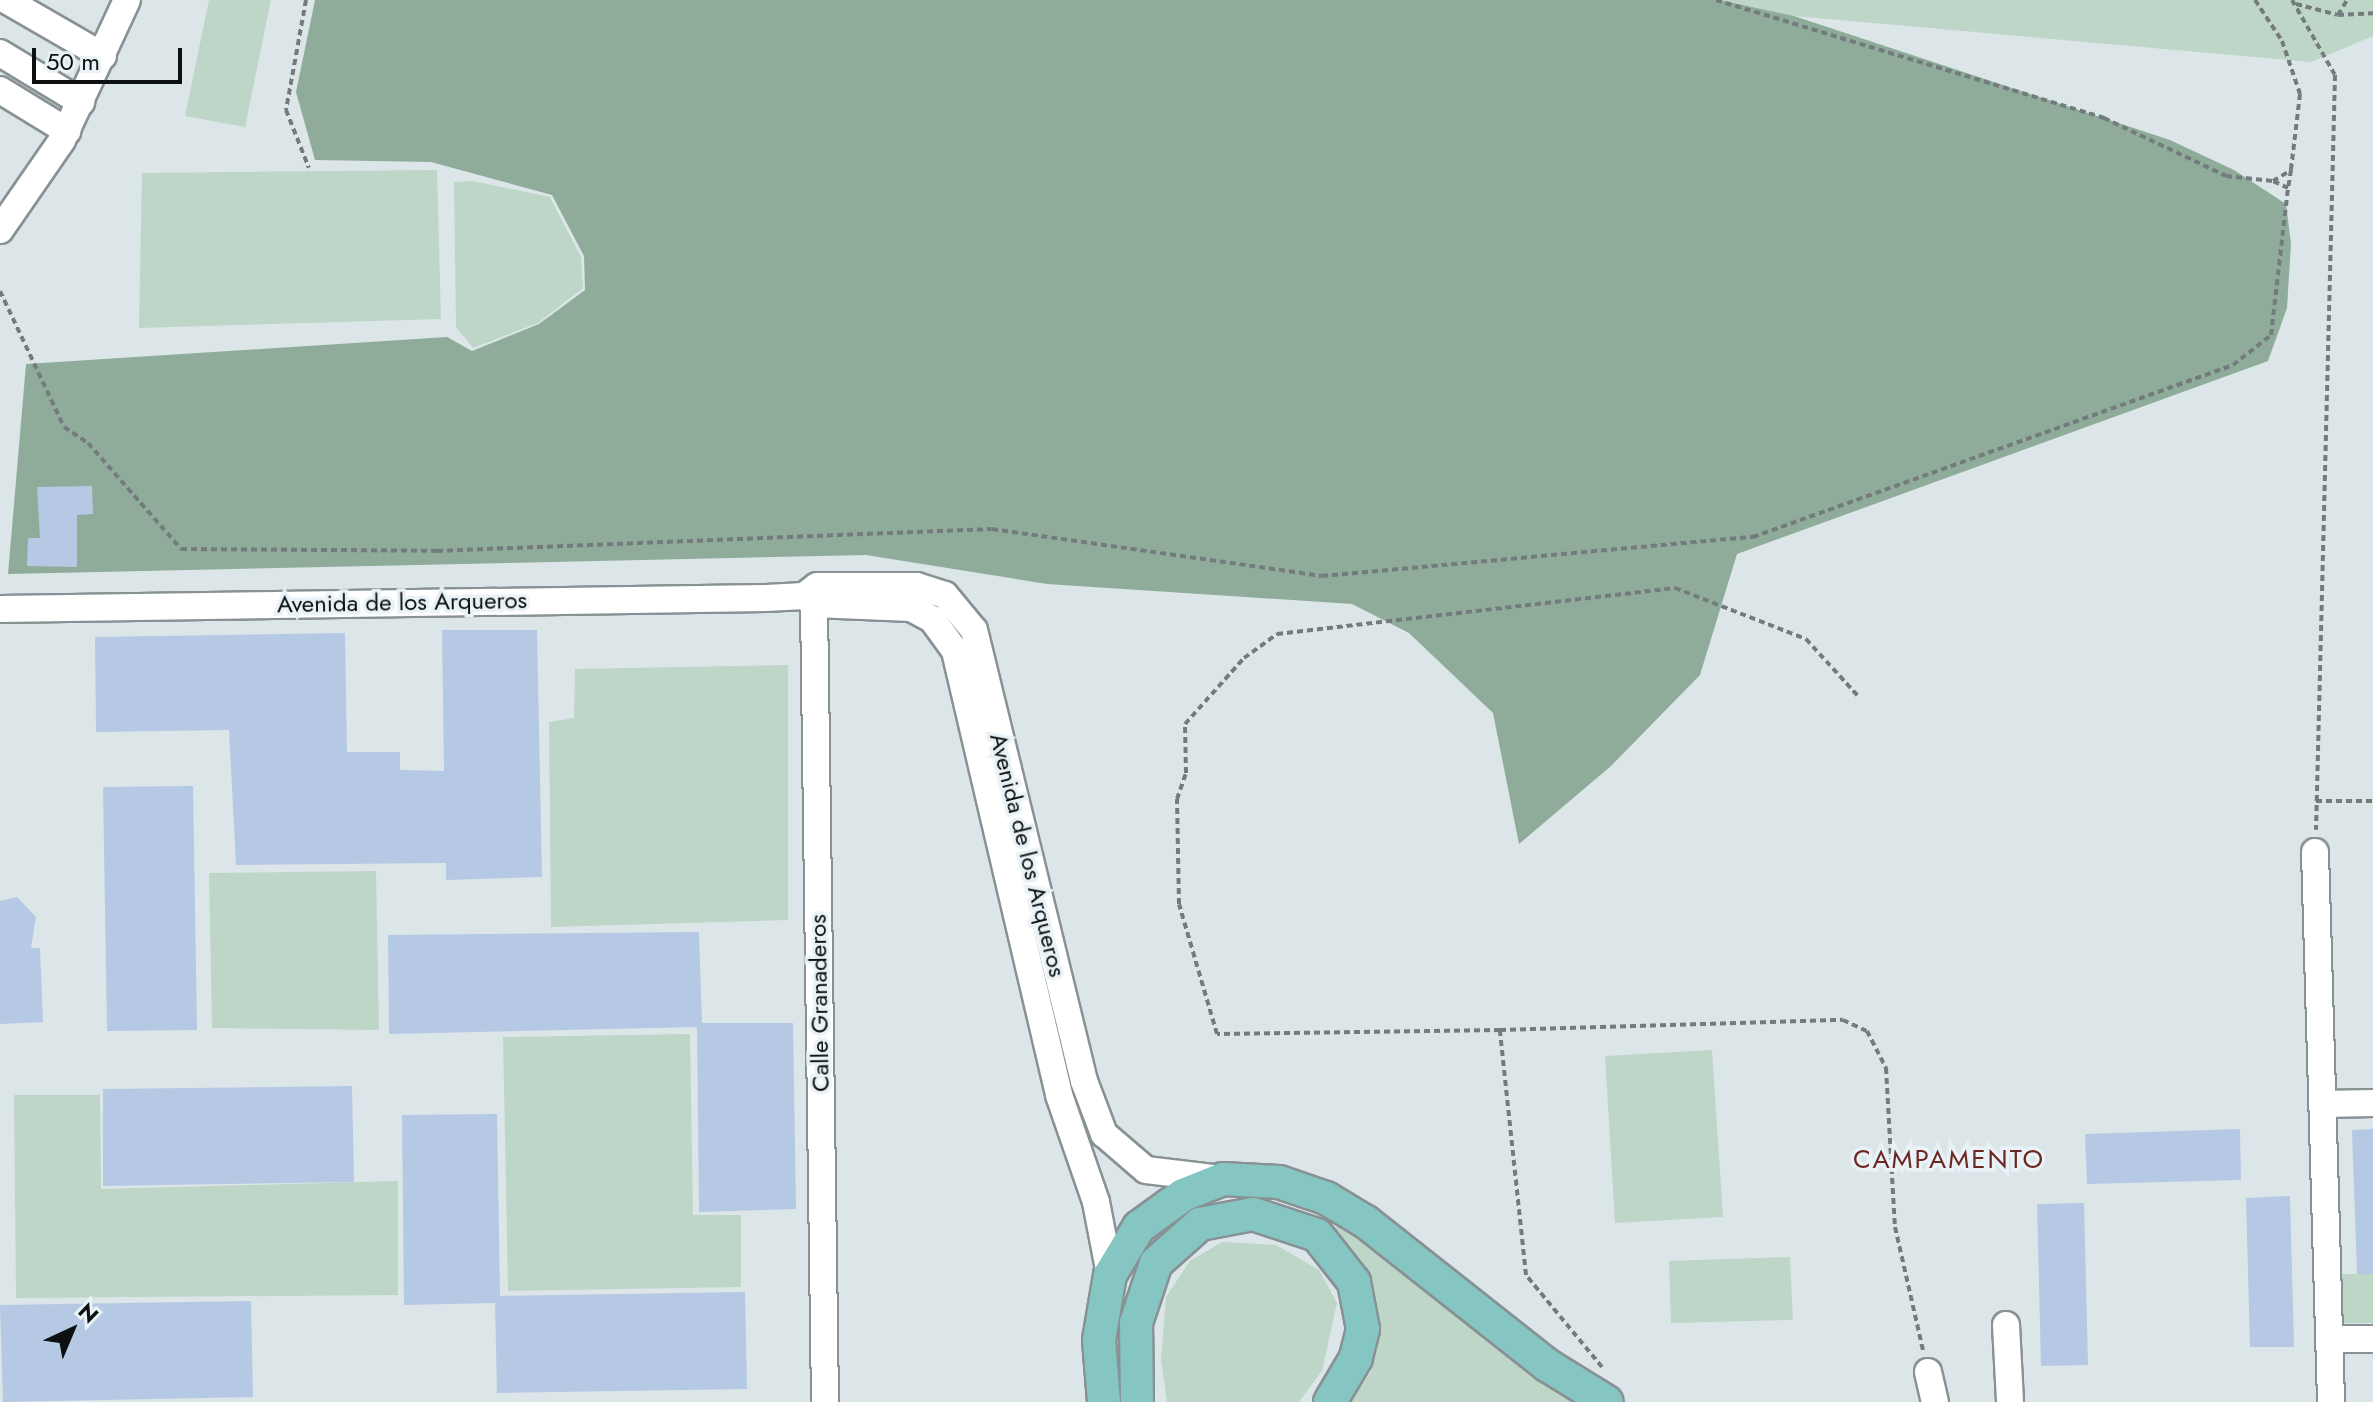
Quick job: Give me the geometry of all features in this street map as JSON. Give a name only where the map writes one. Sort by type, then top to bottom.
[{"type":"main road","points":[[1104,1402],[1099,1340],[1110,1275],[1139,1227],[1183,1195],[1223,1179],[1279,1182],[1326,1198],[1366,1222],[1547,1365],[1607,1386]]},
{"type":"main road","points":[[1137,1402],[1136,1323],[1144,1288],[1174,1241],[1200,1224],[1232,1216],[1284,1220],[1317,1235],[1337,1254],[1357,1294],[1363,1329],[1356,1358],[1330,1402]]},
{"type":"street","points":[[6,0],[103,56]]},
{"type":"street","points":[[0,230],[67,131],[103,56],[117,4]]},
{"type":"street","points":[[0,53],[81,102]]},
{"type":"street","points":[[4,95],[67,131]]},
{"type":"street","name":"Avenida de los Arqueros","points":[[809,600],[817,586],[917,586],[945,595],[961,610],[974,630],[1084,1081],[1104,1134],[1146,1170],[1223,1179]]},
{"type":"street","name":"Avenida de los Arqueros","points":[[0,609],[809,600],[911,608],[932,619],[955,651],[1059,1095],[1096,1202],[1110,1275]]},
{"type":"street","name":"Calle Granaderos","points":[[809,600],[825,1402]]},
{"type":"street","points":[[2315,852],[2331,1402]]},
{"type":"street","points":[[2323,1104],[2373,1103]]},
{"type":"street","points":[[2006,1325],[2010,1402]]},
{"type":"street","points":[[2330,1339],[2373,1339]]},
{"type":"street","points":[[1928,1372],[1935,1402]]},
{"type":"path","points":[[306,0],[286,110],[309,168]]},
{"type":"path","points":[[1716,0],[2104,118],[2226,176],[2273,181],[2288,188]]},
{"type":"path","points":[[0,291],[64,427],[88,443],[181,549],[437,551],[992,529],[1322,576],[1753,537],[2233,365],[2271,335],[2300,94],[2282,41],[2255,0]]},
{"type":"path","points":[[2338,15],[2347,0]]},
{"type":"path","points":[[2293,2],[2338,15],[2373,13]]},
{"type":"path","points":[[2293,2],[2335,75],[2315,852]]},
{"type":"path","points":[[2273,181],[2291,170]]},
{"type":"path","points":[[1859,697],[1806,639],[1675,588],[1277,634],[1244,658],[1185,724],[1186,773],[1177,799],[1179,904],[1217,1034],[1843,1020],[1867,1031],[1886,1068],[1895,1227],[1928,1372]]},
{"type":"path","points":[[2316,801],[2373,801]]},
{"type":"path","points":[[1500,1030],[1526,1275],[1607,1386]]},
{"type":"green space","points":[[209,0],[271,0],[245,127],[185,116]]},
{"type":"green space","points":[[315,0],[1720,0],[1794,16],[2170,140],[2234,170],[2286,204],[2291,244],[2287,308],[2268,361],[1737,554],[1700,675],[1611,766],[1519,844],[1493,713],[1409,633],[1352,604],[1047,584],[866,555],[8,574],[26,364],[447,337],[472,351],[539,324],[585,290],[584,256],[552,195],[431,162],[315,160],[296,92]]},
{"type":"green space","points":[[1720,0],[2373,0],[2373,36],[2311,62],[1794,16]]},
{"type":"green space","points":[[437,170],[441,319],[139,328],[142,173]]},
{"type":"green space","points":[[473,181],[550,197],[581,257],[583,288],[538,323],[473,348],[456,327],[454,182]]},
{"type":"green space","points":[[788,665],[788,920],[551,927],[549,722],[574,718],[575,669]]},
{"type":"green space","points":[[376,871],[379,1030],[212,1028],[209,873]]},
{"type":"green space","points":[[690,1034],[693,1215],[741,1215],[741,1287],[508,1291],[503,1037]]},
{"type":"green space","points":[[1712,1050],[1723,1217],[1615,1223],[1605,1056]]},
{"type":"green space","points":[[14,1095],[100,1095],[101,1189],[398,1181],[398,1295],[16,1298]]},
{"type":"green space","points":[[1345,1222],[1462,1319],[1586,1402],[1350,1402],[1371,1372],[1379,1323],[1367,1273],[1331,1230]]},
{"type":"green space","points":[[1222,1242],[1276,1245],[1319,1270],[1337,1303],[1322,1371],[1299,1402],[1167,1402],[1161,1359],[1166,1297],[1190,1261]]},
{"type":"green space","points":[[1790,1257],[1793,1320],[1671,1323],[1669,1261]]},
{"type":"green space","points":[[2342,1274],[2373,1274],[2373,1323],[2339,1323]]},
{"type":"building","points":[[92,486],[93,514],[77,515],[77,567],[27,566],[28,538],[40,538],[37,487]]},
{"type":"building","points":[[442,630],[537,630],[542,877],[446,880],[446,863],[236,865],[229,730],[96,732],[95,637],[345,633],[347,752],[400,752],[400,770],[444,771]]},
{"type":"building","points":[[193,786],[197,1030],[107,1031],[103,787]]},
{"type":"building","points":[[17,897],[36,917],[31,948],[40,948],[43,1022],[0,1024],[0,901]]},
{"type":"building","points":[[699,932],[702,1023],[793,1023],[796,1209],[699,1212],[697,1027],[389,1034],[388,935]]},
{"type":"building","points":[[352,1086],[354,1182],[103,1186],[103,1089]]},
{"type":"building","points":[[497,1114],[500,1296],[745,1292],[747,1389],[497,1393],[495,1303],[404,1305],[402,1115]]},
{"type":"building","points":[[2240,1129],[2241,1180],[2087,1184],[2085,1134]]},
{"type":"building","points":[[2373,1129],[2373,1274],[2357,1274],[2352,1130]]},
{"type":"building","points":[[2290,1196],[2294,1347],[2250,1347],[2246,1198]]},
{"type":"building","points":[[2084,1203],[2088,1365],[2041,1366],[2037,1204]]},
{"type":"building","points":[[251,1301],[253,1397],[3,1402],[0,1305]]},
{"type":"district","name":"CAMPAMENTO","points":[[1949,1160]]}]
